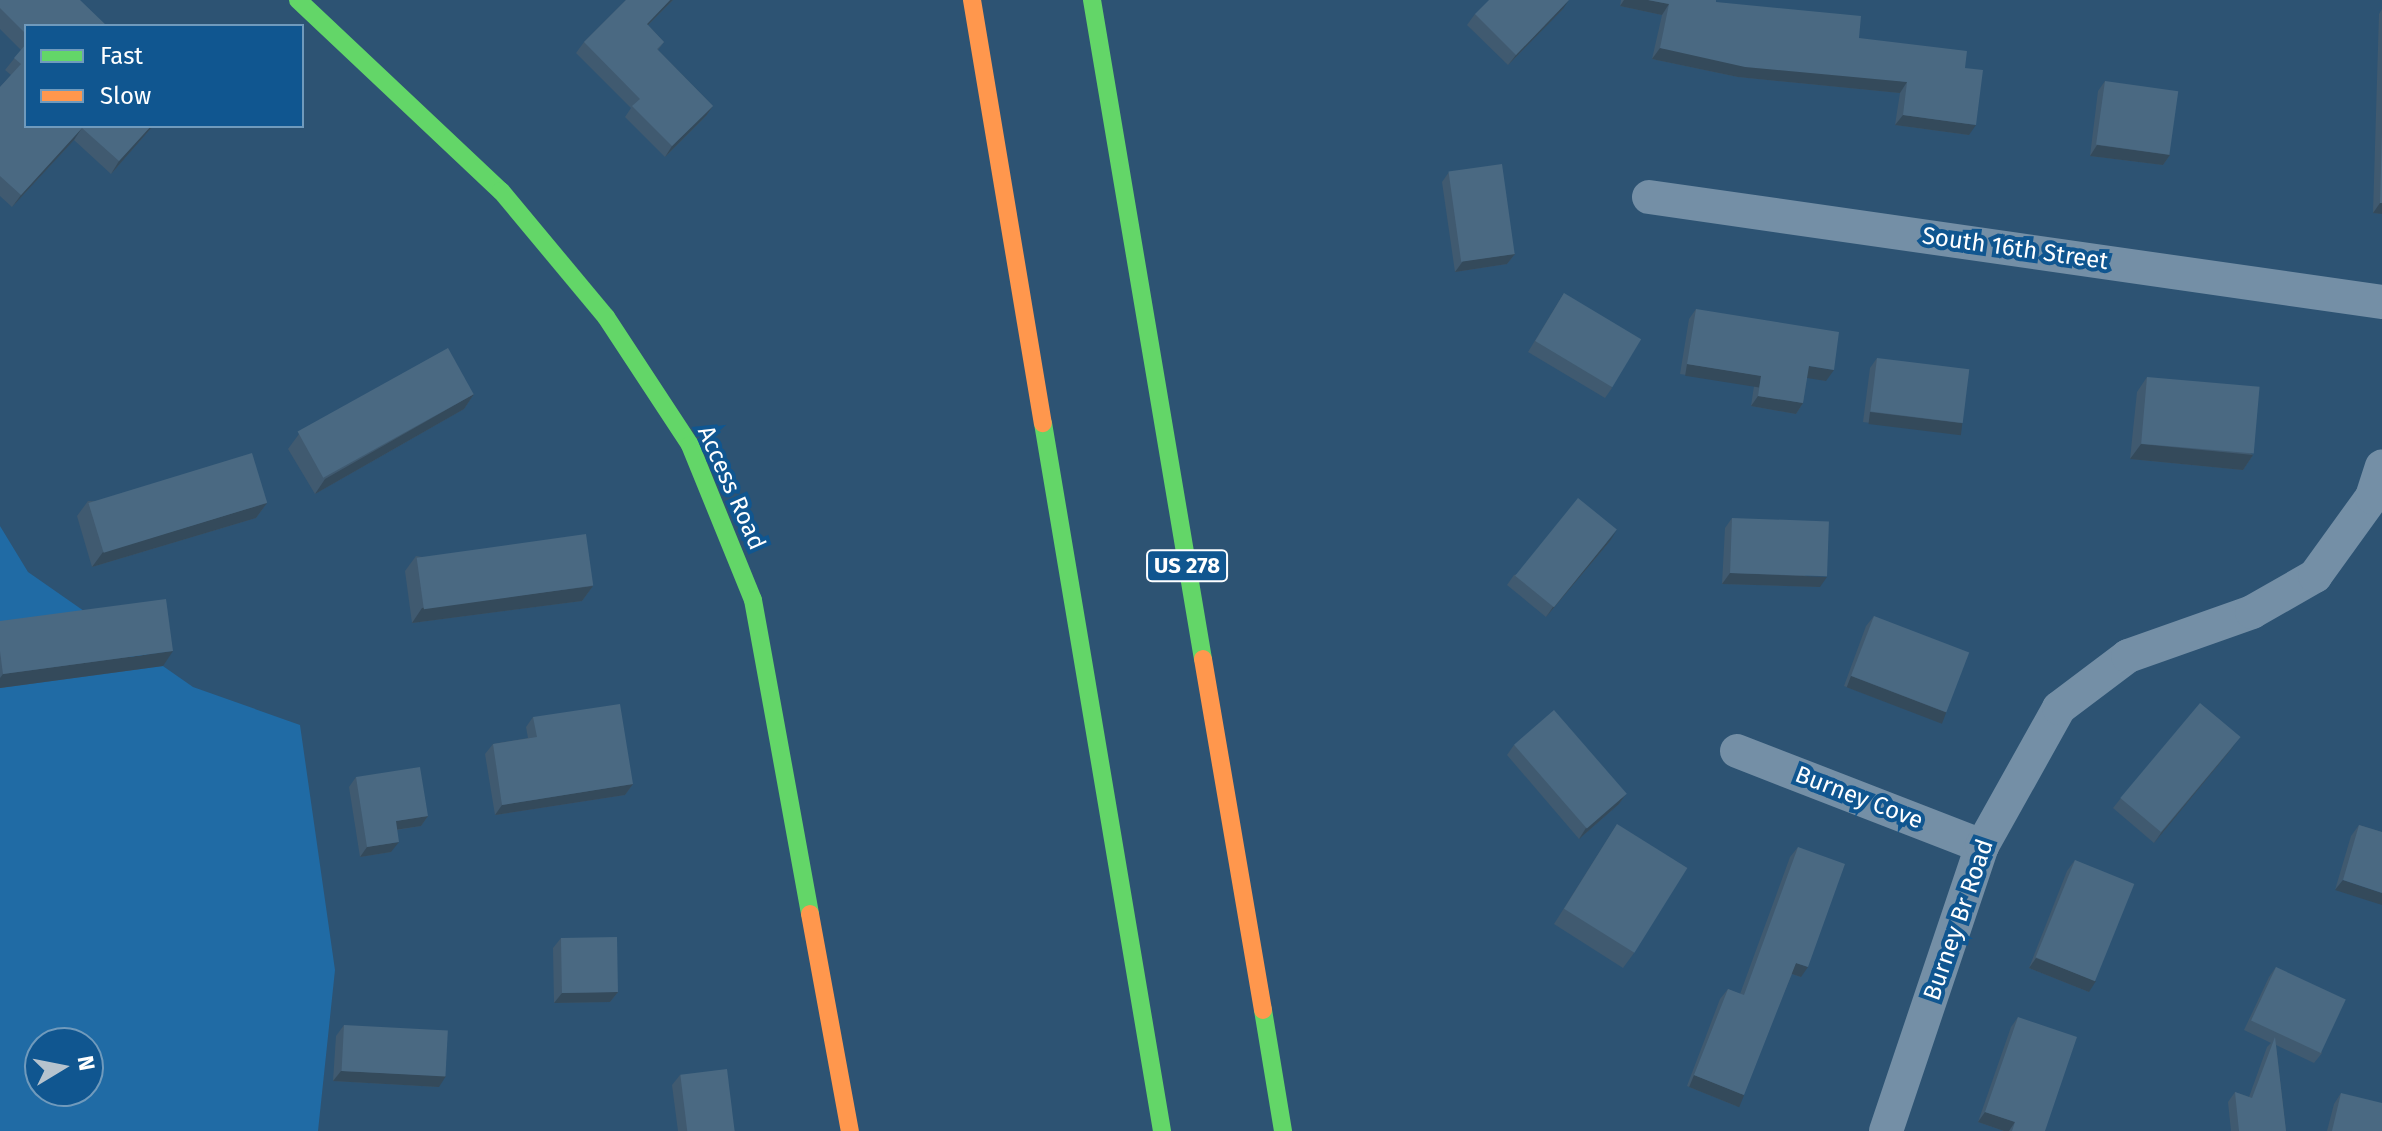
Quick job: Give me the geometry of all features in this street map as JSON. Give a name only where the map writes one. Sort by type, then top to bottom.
[{"type":"main road","name":"Access Road","points":[[298,0],[501,191],[606,317],[690,445],[753,600],[850,1131]]},
{"type":"main road","points":[[972,0],[1162,1131]]},
{"type":"main road","name":"US 278","points":[[1092,0],[1283,1131]]},
{"type":"street","name":"South 16th Street","points":[[1649,197],[2382,302]]},
{"type":"street","name":"Burney Br Road","points":[[1886,1131],[1982,846],[2059,708],[2128,656],[2252,612],[2315,576],[2372,497],[2382,467]]},
{"type":"street","name":"Burney Cove","points":[[1737,751],[1982,846]]},
{"type":"shaded area","points":[[0,526],[28,572],[193,687],[300,725],[335,970],[318,1131],[0,1131]]},
{"type":"building","points":[[0,0],[80,0],[105,24],[24,24],[24,32],[0,8]]},
{"type":"building","points":[[626,0],[670,0],[647,24],[664,42],[657,49],[713,106],[672,146],[632,106],[640,99],[584,42]]},
{"type":"building","points":[[1489,0],[1569,0],[1516,55],[1475,14]]},
{"type":"building","points":[[1648,0],[1716,0],[1861,16],[1859,38],[1967,51],[1965,68],[1983,70],[1976,125],[1903,115],[1907,82],[1745,67],[1660,48],[1669,4]]},
{"type":"building","points":[[24,46],[24,128],[82,128],[21,195],[0,176],[0,87],[21,64],[14,58]]},
{"type":"building","points":[[2105,81],[2178,91],[2169,155],[2096,144]]},
{"type":"building","points":[[82,128],[149,128],[119,161]]},
{"type":"building","points":[[2382,132],[2382,203],[2380,203]]},
{"type":"building","points":[[1502,164],[1515,254],[1461,262],[1449,172]]},
{"type":"building","points":[[1564,293],[1641,339],[1612,387],[1535,341]]},
{"type":"building","points":[[1696,309],[1839,332],[1834,370],[1809,366],[1803,403],[1758,396],[1761,376],[1687,364]]},
{"type":"building","points":[[448,348],[474,394],[323,478],[298,431]]},
{"type":"building","points":[[1877,358],[1969,369],[1963,423],[1870,412]]},
{"type":"building","points":[[2147,377],[2260,387],[2254,454],[2141,444]]},
{"type":"building","points":[[252,453],[267,503],[104,553],[88,503]]},
{"type":"building","points":[[1578,498],[1617,529],[1554,607],[1515,576]]},
{"type":"building","points":[[1732,518],[1829,521],[1827,576],[1730,573]]},
{"type":"building","points":[[586,534],[593,585],[424,609],[417,558]]},
{"type":"building","points":[[166,599],[173,651],[3,674],[0,621]]},
{"type":"building","points":[[1874,616],[1969,653],[1946,712],[1851,676]]},
{"type":"building","points":[[2200,703],[2241,737],[2161,832],[2120,798]]},
{"type":"building","points":[[620,704],[633,784],[502,805],[493,744],[537,737],[533,717]]},
{"type":"building","points":[[1554,710],[1627,794],[1587,829],[1514,745]]},
{"type":"building","points":[[420,767],[428,816],[396,821],[399,842],[367,847],[356,777]]},
{"type":"building","points":[[1617,824],[1687,868],[1634,953],[1564,909]]},
{"type":"building","points":[[2359,825],[2382,832],[2382,893],[2343,880]]},
{"type":"building","points":[[1798,847],[1845,864],[1808,967],[1796,963],[1744,1095],[1694,1075],[1728,989],[1744,995]]},
{"type":"building","points":[[2075,860],[2134,884],[2095,981],[2036,957]]},
{"type":"building","points":[[617,937],[618,992],[562,993],[561,938]]},
{"type":"building","points":[[2276,967],[2346,1000],[2321,1053],[2251,1020]]},
{"type":"building","points":[[2018,1017],[2077,1037],[2045,1131],[2012,1131],[2015,1122],[1985,1112]]},
{"type":"building","points":[[344,1025],[448,1030],[445,1076],[342,1071]]},
{"type":"building","points":[[2275,1037],[2286,1131],[2239,1131],[2235,1092],[2252,1098]]},
{"type":"building","points":[[727,1069],[735,1131],[687,1131],[680,1075]]},
{"type":"building","points":[[2341,1093],[2382,1103],[2382,1131],[2332,1131]]},
{"type":"traffic: fast","points":[[298,0],[501,191],[606,317],[690,445],[753,600],[810,914]]},
{"type":"traffic: fast","points":[[1092,0],[1203,659]]},
{"type":"traffic: fast","points":[[1043,423],[1162,1131]]},
{"type":"traffic: fast","points":[[1263,1010],[1283,1131]]},
{"type":"traffic: slow","points":[[972,0],[1043,423]]},
{"type":"traffic: slow","points":[[1203,659],[1263,1010]]},
{"type":"traffic: slow","points":[[810,914],[850,1131]]}]
